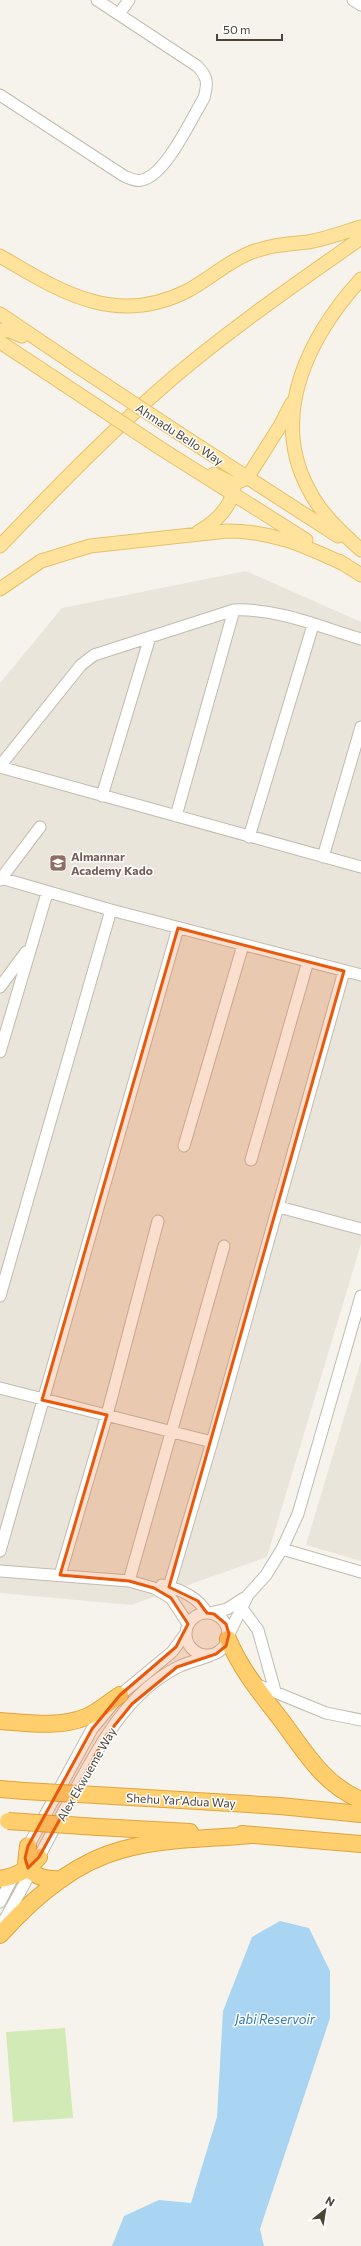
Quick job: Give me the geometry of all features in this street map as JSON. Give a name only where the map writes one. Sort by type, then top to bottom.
[{"type":"highway","points":[[229,1636],[252,1682],[322,1774],[341,1790],[361,1800]]},
{"type":"highway","points":[[0,1721],[47,1724],[76,1720],[87,1716],[120,1694]]},
{"type":"highway","name":"Shehu Yar'Adua Way","points":[[0,1789],[280,1806],[361,1814]]},
{"type":"highway","points":[[4,1820],[252,1835],[361,1844]]},
{"type":"highway","points":[[0,1935],[33,1900],[62,1880],[103,1856],[121,1850],[165,1842],[252,1835]]},
{"type":"highway","points":[[7,1877],[31,1861],[45,1879],[62,1880]]},
{"type":"main road","points":[[0,256],[70,295],[101,304],[133,306],[161,302],[174,297],[204,281],[236,260],[266,247],[310,242],[361,227]]},
{"type":"main road","points":[[0,546],[93,451],[174,377],[260,310],[361,238]]},
{"type":"main road","points":[[193,535],[210,525],[219,517],[234,489],[247,478],[280,426],[293,400],[304,362],[318,337],[332,314],[361,278]]},
{"type":"main road","name":"Ahmadu Bello Way","points":[[0,314],[222,462],[361,551]]},
{"type":"main road","points":[[0,330],[18,334],[68,360]]},
{"type":"main road","name":"Ahmadu Bello Way","points":[[0,342],[172,456],[190,461],[234,489]]},
{"type":"main road","points":[[293,400],[294,445],[299,467],[307,488],[328,519],[361,551]]},
{"type":"main road","points":[[222,462],[234,489],[361,574]]},
{"type":"main road","points":[[0,589],[41,561],[90,546],[227,531],[250,531],[269,534],[303,545],[346,565]]},
{"type":"street","points":[[0,95],[124,176],[140,181],[154,175],[165,162],[204,98],[208,86],[207,75],[198,66],[97,0]]},
{"type":"street","points":[[119,14],[129,0]]},
{"type":"street","points":[[353,0],[361,5]]},
{"type":"street","points":[[361,639],[252,609],[234,610],[94,655],[80,665],[0,767],[361,867]]},
{"type":"street","points":[[176,816],[234,610]]},
{"type":"street","points":[[250,837],[313,625]]},
{"type":"street","points":[[102,796],[150,637]]},
{"type":"street","points":[[323,857],[361,727]]},
{"type":"street","points":[[40,827],[0,879],[178,928],[361,975]]},
{"type":"street","points":[[0,1052],[30,947],[48,893]]},
{"type":"street","points":[[0,1296],[111,910]]},
{"type":"street","points":[[0,1552],[42,1400],[178,928]]},
{"type":"street","points":[[184,1146],[243,945]]},
{"type":"street","points":[[0,987],[30,947]]},
{"type":"street","points":[[251,1160],[308,961]]},
{"type":"street","points":[[169,1587],[279,1207],[344,971]]},
{"type":"street","points":[[279,1207],[361,1229]]},
{"type":"street","points":[[60,1576],[107,1415],[158,1221]]},
{"type":"street","points":[[129,1581],[224,1246]]},
{"type":"street","points":[[142,1584],[171,1598],[187,1628],[190,1647],[195,1652],[209,1656],[223,1650],[241,1607],[248,1595],[266,1575],[282,1549],[298,1514],[361,1296]]},
{"type":"street","points":[[0,1388],[42,1400],[212,1442]]},
{"type":"street","points":[[282,1549],[361,1572]]},
{"type":"street","points":[[0,1571],[129,1581],[169,1587],[198,1601],[208,1613],[222,1618],[226,1624],[229,1636]]},
{"type":"street","points":[[187,1628],[193,1618],[227,1609],[248,1595]]},
{"type":"street","points":[[241,1607],[258,1630],[275,1691]]},
{"type":"street","name":"Alex Ekwueme Way","points":[[0,1929],[92,1729],[120,1694],[172,1652],[187,1628]]},
{"type":"street","name":"Alex Ekwueme Way","points":[[0,1902],[7,1877],[31,1861],[96,1752],[118,1720],[132,1704],[162,1677],[177,1667],[209,1656]]},
{"type":"street","points":[[252,1682],[326,1713],[361,1720]]},
{"type":"highlighted area","points":[[178,928],[344,971],[169,1587],[198,1601],[207,1613],[214,1614],[226,1624],[229,1634],[226,1646],[216,1654],[177,1667],[132,1704],[106,1736],[39,1857],[28,1868],[25,1858],[28,1846],[92,1729],[120,1695],[176,1647],[188,1624],[171,1598],[154,1588],[129,1581],[60,1575],[107,1415],[42,1400]]},
{"type":"shaded area","points":[[246,571],[361,622],[361,1244],[267,1557],[131,1605],[0,1593],[0,683],[62,608]]},
{"type":"shaded area","points":[[361,1361],[361,1561],[306,1545]]},
{"type":"green space","points":[[65,2028],[73,2118],[13,2122],[6,2032]]},
{"type":"water","name":"Jabi Reservoir","points":[[280,1921],[309,1928],[330,1971],[330,2018],[260,2229],[264,2246],[112,2246],[124,2216],[159,2200],[191,2203],[217,2117],[223,2011],[252,1937]]},
{"type":"place","name":"Almannar Academy Kado","points":[[58,863]]}]
